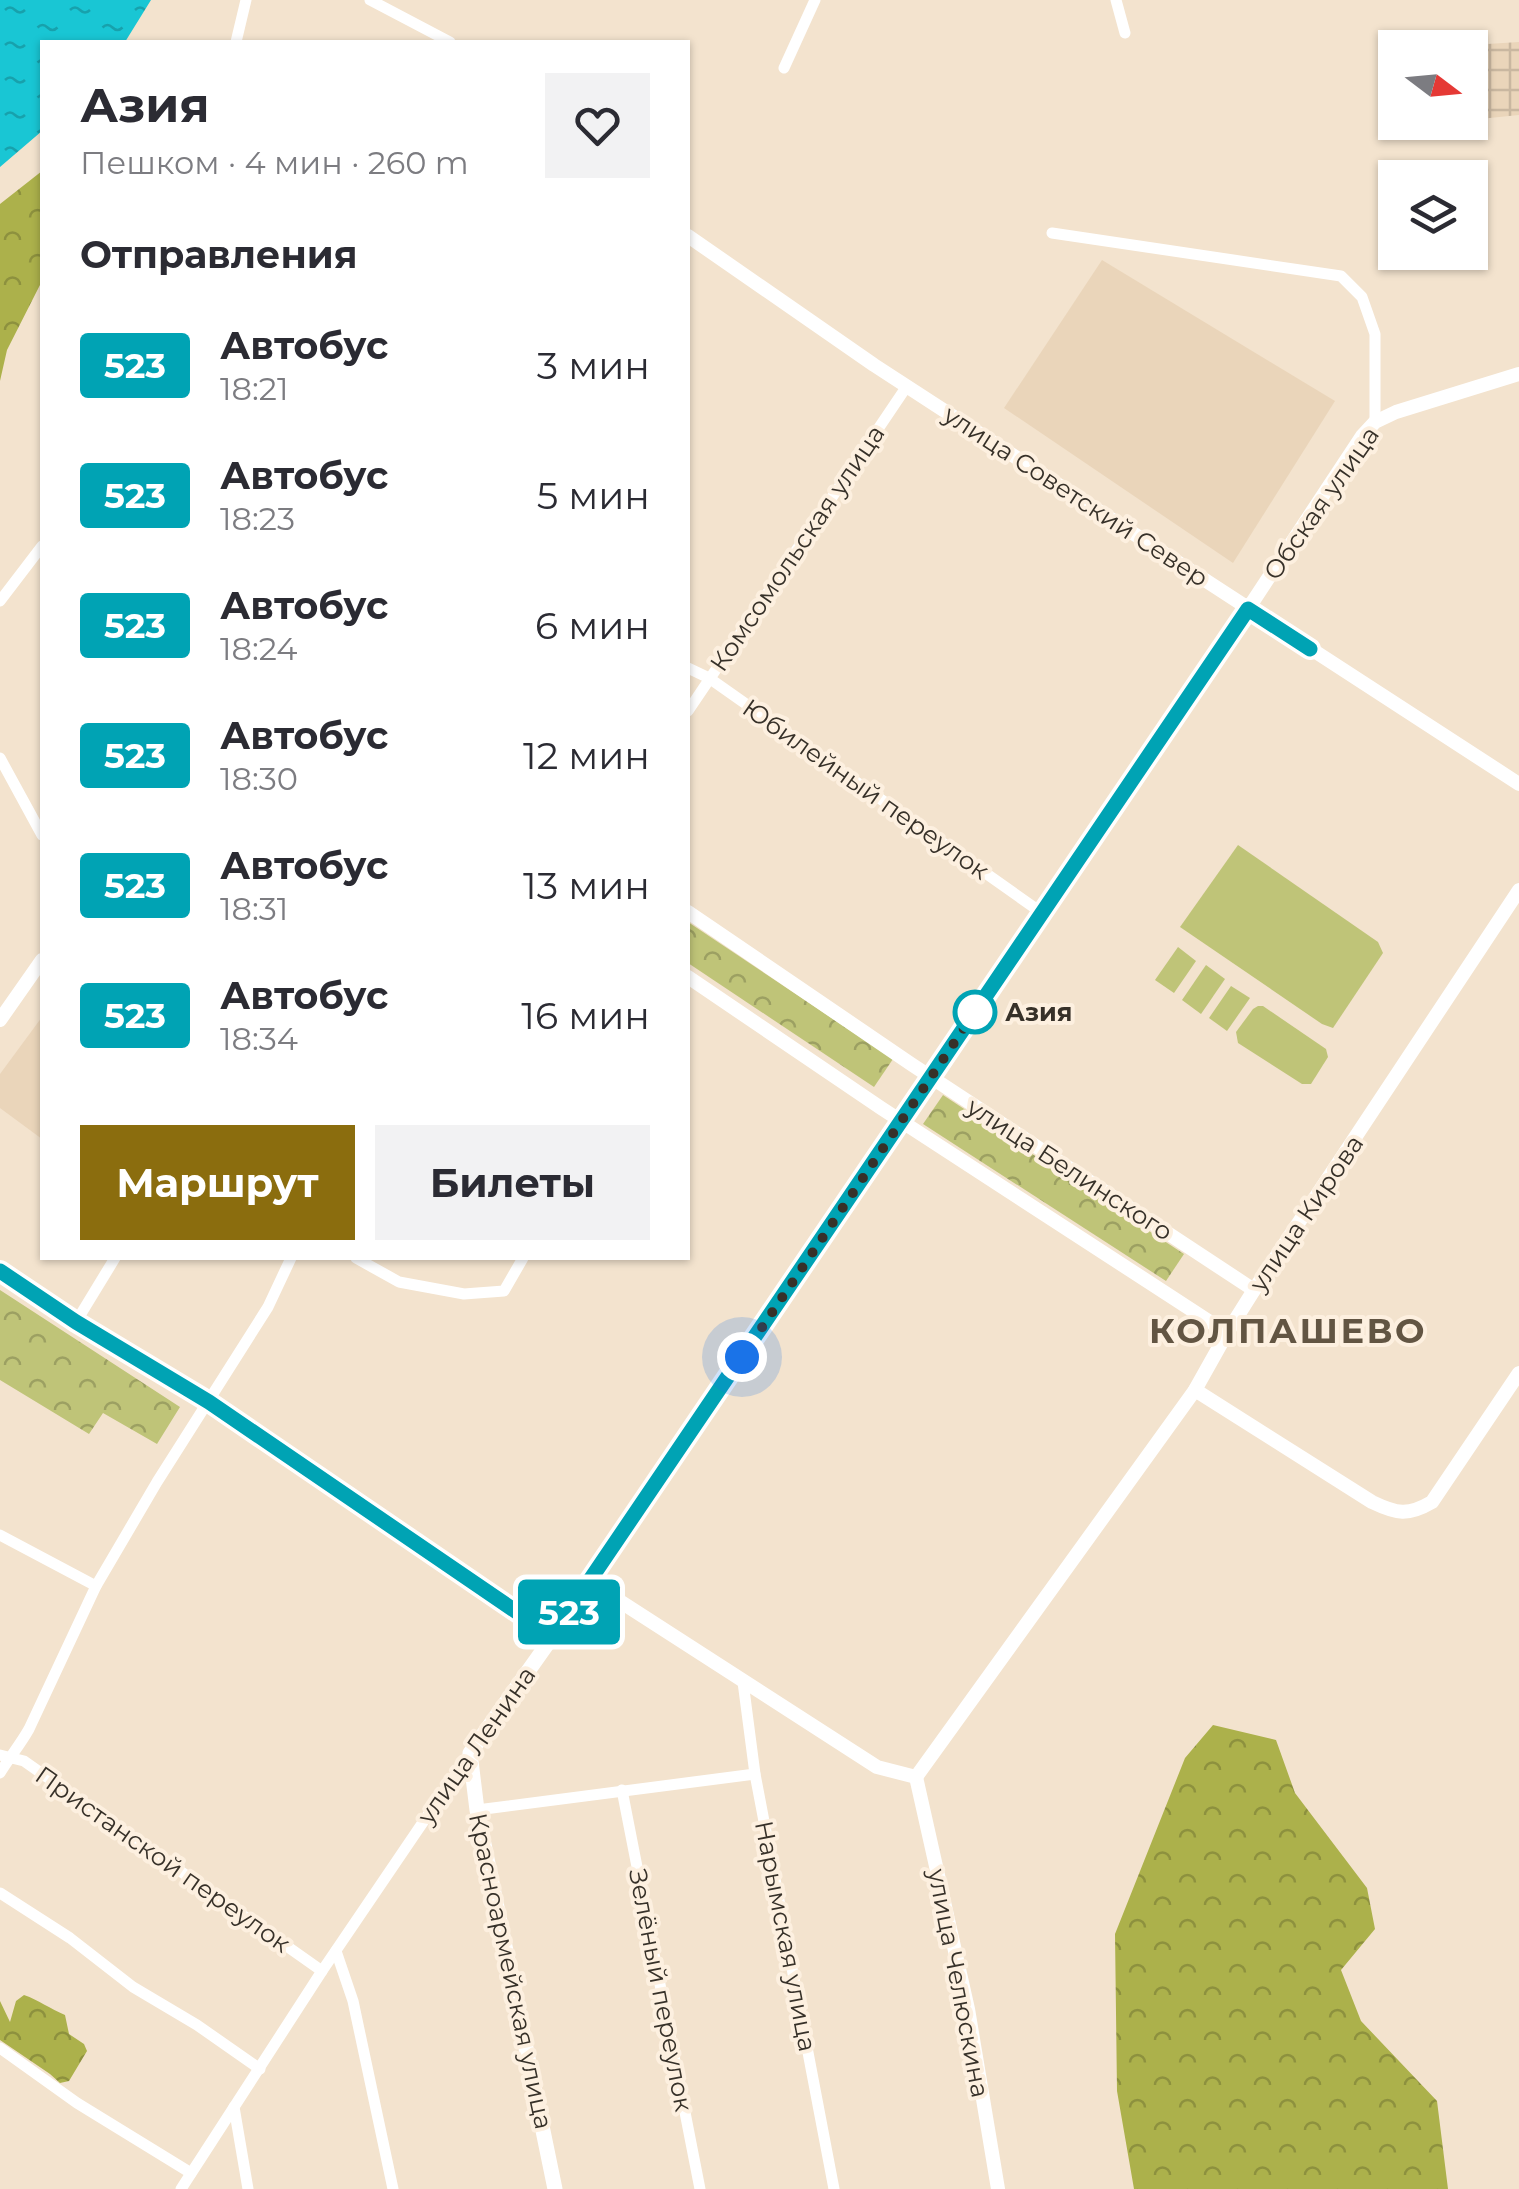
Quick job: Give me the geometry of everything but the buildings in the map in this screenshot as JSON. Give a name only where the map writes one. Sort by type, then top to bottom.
[{"type":"main road","points":[[0,1271],[209,1402],[552,1636]]},
{"type":"main road","name":"улица Ленина","points":[[470,1753],[552,1636]]},
{"type":"main road","name":"Красноармейская улица","points":[[470,1753],[478,1810],[555,2189]]},
{"type":"street","points":[[236,40],[246,0]]},
{"type":"street","points":[[370,0],[446,40]]},
{"type":"street","points":[[784,68],[815,0]]},
{"type":"street","points":[[1116,0],[1125,32]]},
{"type":"street","points":[[1052,233],[1342,276],[1362,297],[1375,334],[1375,422]]},
{"type":"street","name":"улица Советский Север","points":[[690,237],[907,386],[1519,784]]},
{"type":"street","name":"Обская улица","points":[[1248,609],[1375,422],[1519,374]]},
{"type":"street","name":"Комсомольская улица","points":[[690,708],[907,386]]},
{"type":"street","points":[[0,601],[40,549]]},
{"type":"street","name":"улица Ленина","points":[[552,1636],[1248,609]]},
{"type":"street","name":"Юбилейный переулок","points":[[690,669],[709,678],[1042,913]]},
{"type":"street","points":[[0,758],[40,830]]},
{"type":"street","name":"улица Кирова","points":[[916,1778],[1194,1390],[1254,1290],[1519,890]]},
{"type":"street","name":"улица Белинского","points":[[690,913],[931,1078],[1254,1290]]},
{"type":"street","points":[[0,1020],[40,963]]},
{"type":"street","name":"улица Белинского","points":[[690,977],[1227,1333]]},
{"type":"street","points":[[76,1322],[114,1260]]},
{"type":"street","points":[[0,1773],[5,1756],[18,1749],[29,1729],[96,1586],[268,1307],[290,1260]]},
{"type":"street","points":[[360,1260],[400,1282],[464,1294],[504,1291],[522,1260]]},
{"type":"street","points":[[1194,1390],[1372,1502],[1394,1512],[1415,1512],[1432,1502],[1519,1374]]},
{"type":"street","points":[[0,1535],[96,1586]]},
{"type":"street","points":[[590,1582],[877,1768],[916,1778]]},
{"type":"street","name":"Нарымская улица","points":[[743,1682],[755,1774],[834,2189]]},
{"type":"street","name":"улица Ленина","points":[[181,2189],[470,1753]]},
{"type":"street","name":"Пристанской переулок","points":[[5,1756],[24,1761],[322,1971]]},
{"type":"street","points":[[478,1810],[755,1774]]},
{"type":"street","name":"улица Челюскина","points":[[916,1778],[968,2009],[998,2189]]},
{"type":"street","name":"Зелёный переулок","points":[[622,1790],[700,2189]]},
{"type":"street","points":[[0,1893],[260,2069]]},
{"type":"street","points":[[336,1951],[354,2001],[393,2189]]},
{"type":"street","points":[[0,2048],[77,2103],[192,2173]]},
{"type":"street","points":[[234,2108],[248,2189]]},
{"type":"shaded area","points":[[1519,42],[1519,115],[1488,118],[1488,44]]},
{"type":"shaded area","points":[[1102,260],[1335,401],[1233,563],[1004,408]]},
{"type":"shaded area","points":[[40,1020],[40,1138],[0,1108],[0,1074]]},
{"type":"green space","points":[[40,173],[40,285],[7,350],[0,381],[0,204]]},
{"type":"green space","points":[[1238,845],[1378,942],[1383,953],[1333,1028],[1180,927]]},
{"type":"green space","points":[[690,923],[893,1059],[874,1087],[690,964]]},
{"type":"green space","points":[[1178,947],[1196,961],[1174,993],[1155,980]]},
{"type":"green space","points":[[1206,965],[1225,979],[1201,1014],[1182,1000]]},
{"type":"green space","points":[[1231,986],[1250,998],[1227,1031],[1209,1018]]},
{"type":"green space","points":[[1258,1006],[1326,1049],[1328,1057],[1311,1084],[1302,1084],[1238,1043],[1236,1032]]},
{"type":"green space","points":[[943,1095],[1184,1254],[1166,1281],[923,1124]]},
{"type":"green space","points":[[0,1290],[180,1407],[157,1444],[103,1413],[89,1434],[0,1380]]},
{"type":"green space","points":[[1213,1725],[1276,1740],[1295,1793],[1367,1888],[1375,1929],[1341,1970],[1361,2021],[1437,2101],[1448,2189],[1134,2189],[1117,2091],[1115,1934],[1185,1758]]},
{"type":"green space","points":[[24,1995],[65,2015],[69,2034],[84,2044],[87,2051],[69,2081],[60,2083],[0,2040],[0,2001],[10,2022],[16,2001]]},
{"type":"water","points":[[0,0],[151,0],[126,40],[40,40],[40,133],[0,167]]},
{"type":"bus line","name":"523","points":[[0,1271],[209,1402],[552,1636],[1248,609],[1310,649]]},
{"type":"place","name":"Азия","points":[[975,1012]]},
{"type":"district","name":"КОЛПАШЕВО","points":[[1288,1330]]},
{"type":"route","points":[[742,1357],[975,1012]]}]
